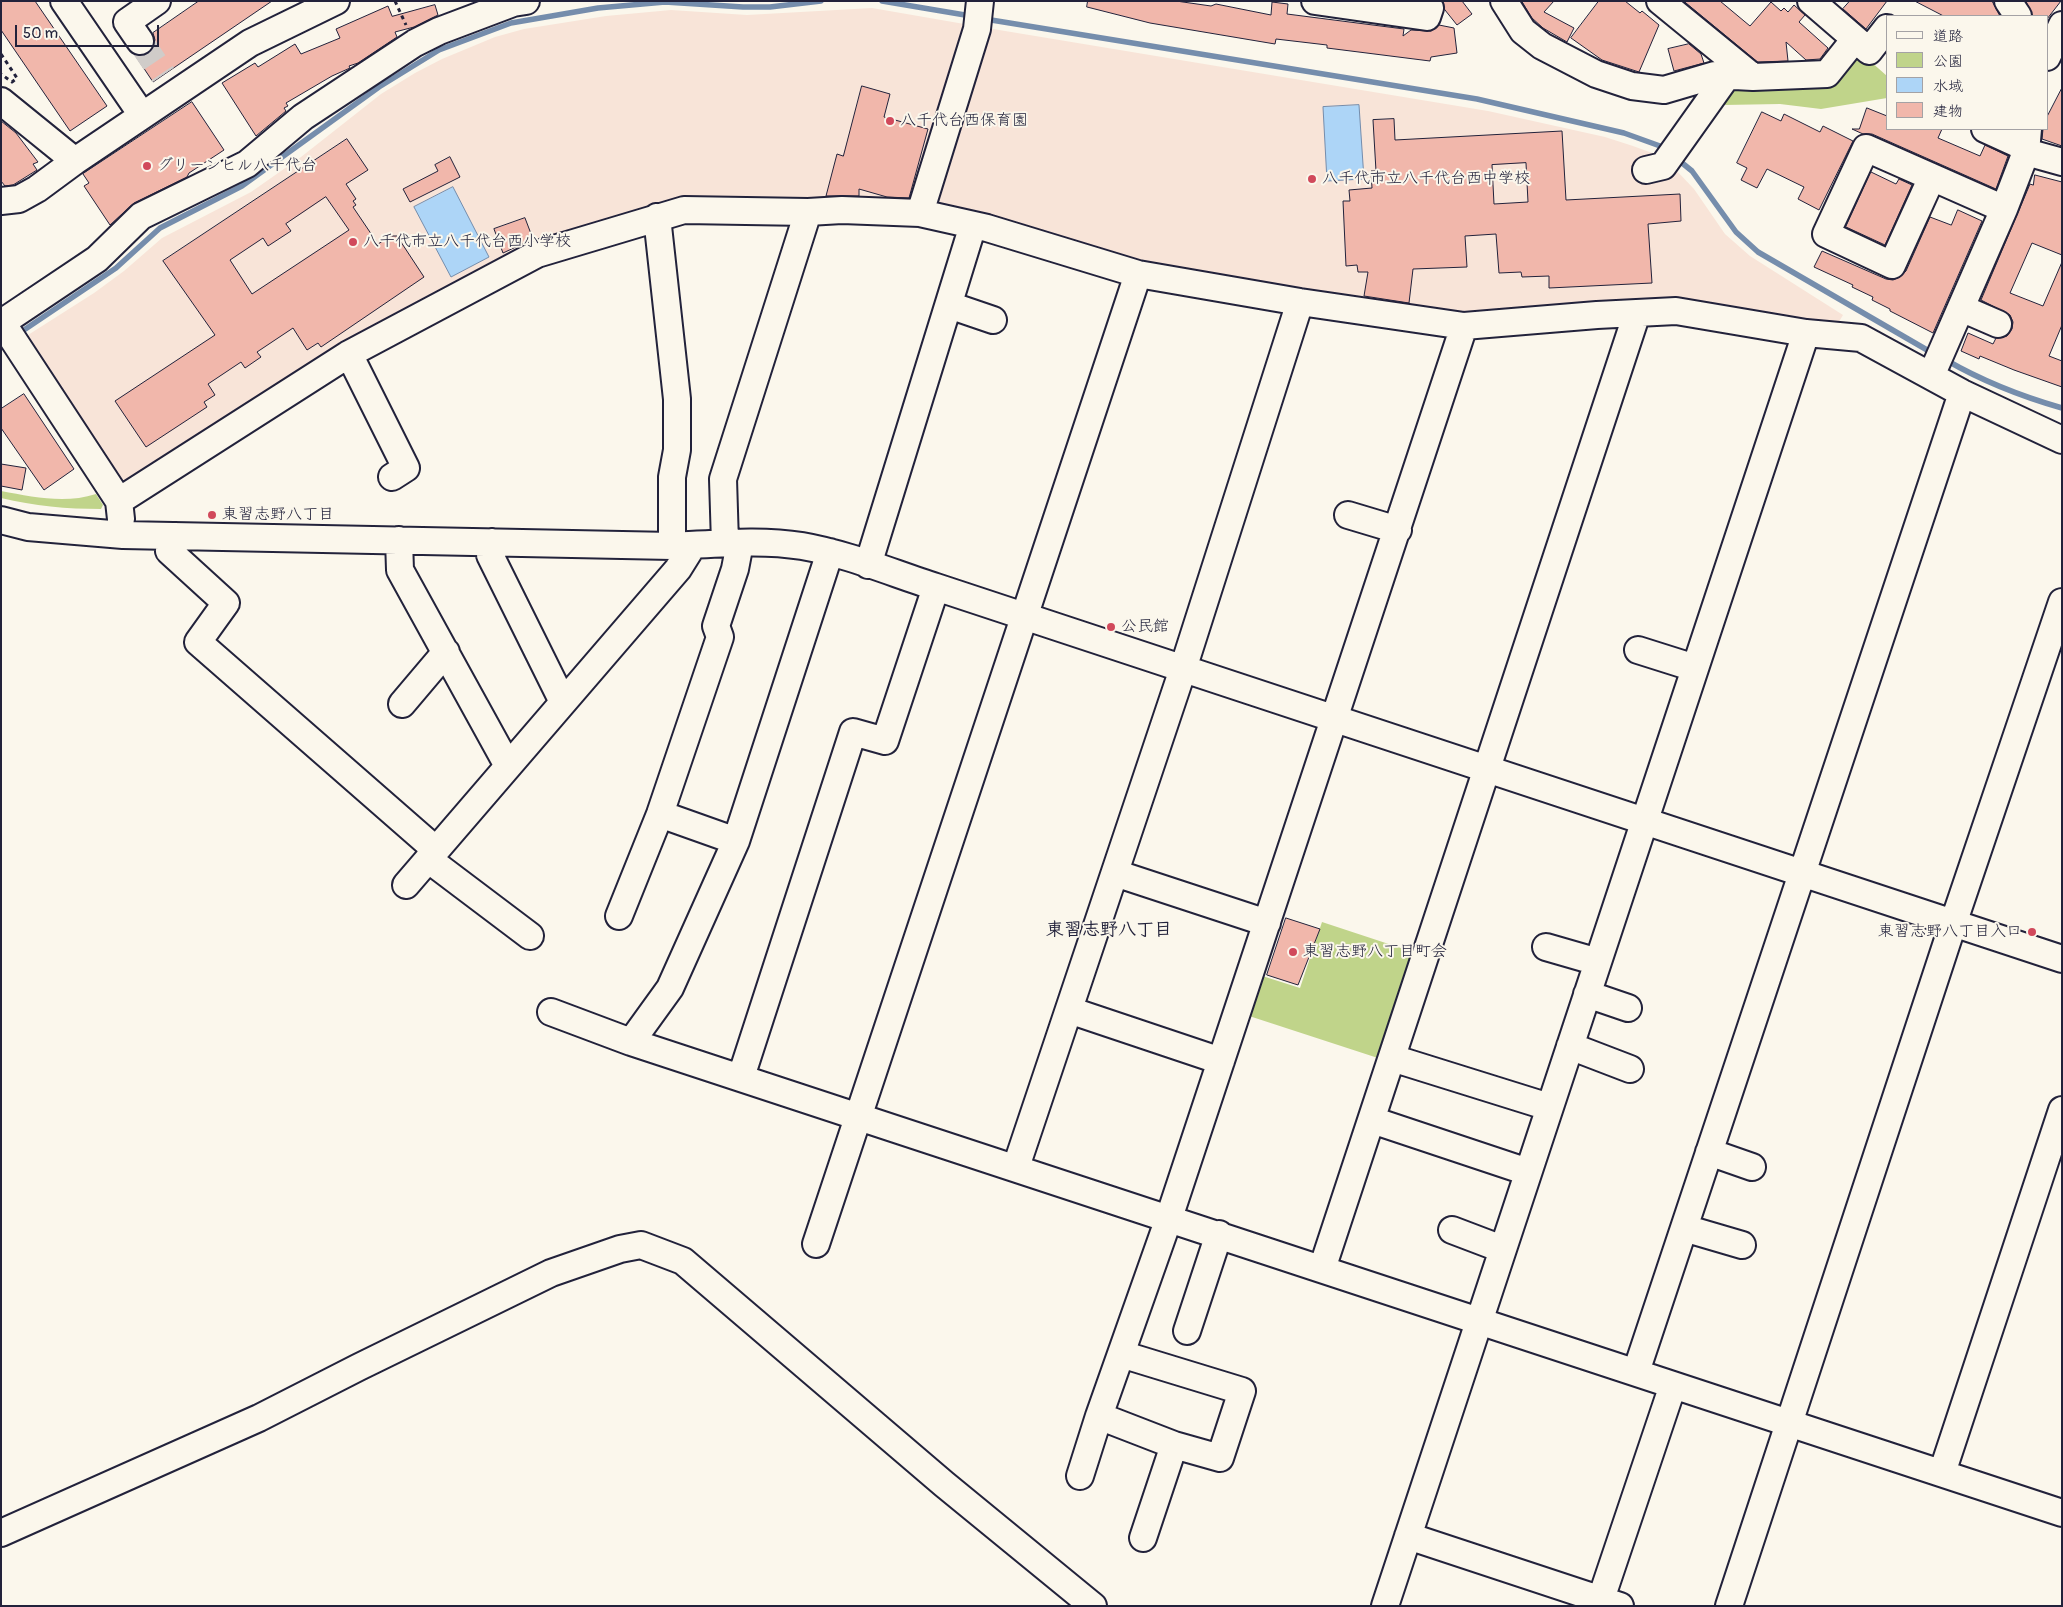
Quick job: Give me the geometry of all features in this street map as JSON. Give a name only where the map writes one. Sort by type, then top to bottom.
[{"type":"street","points":[[64,1],[142,115]]},
{"type":"street","points":[[140,41],[127,22],[157,1]]},
{"type":"street","points":[[1,201],[19,199],[37,189],[142,115],[169,84],[336,1]]},
{"type":"street","points":[[123,535],[119,501],[7,330],[70,274],[97,259],[141,216],[247,164],[303,117],[415,43],[439,31],[513,3],[526,1]]},
{"type":"street","points":[[1329,2],[1427,17],[1430,8],[1425,1]]},
{"type":"street","points":[[1504,1],[1523,31],[1542,46],[1596,74],[1623,84],[1664,90],[1715,75],[1753,77],[1827,74],[1854,39]]},
{"type":"street","points":[[1660,1],[1753,77]]},
{"type":"street","points":[[2008,1],[2017,15]]},
{"type":"street","points":[[1818,4],[1854,39],[1870,51],[1886,29]]},
{"type":"street","points":[[920,213],[979,12]]},
{"type":"street","points":[[2048,55],[2062,25]]},
{"type":"street","points":[[1663,159],[1727,76]]},
{"type":"street","points":[[1,101],[75,161]]},
{"type":"street","points":[[1987,130],[2018,144],[2027,141],[2062,162]]},
{"type":"street","points":[[1936,364],[2004,208],[2027,141]]},
{"type":"street","points":[[1932,177],[1892,265],[1826,234],[1866,148],[2004,208]]},
{"type":"street","points":[[119,501],[348,354],[537,254],[684,210],[808,212],[842,210],[920,213],[973,225],[1138,274],[1300,302],[1464,326],[1498,322],[1676,311],[1806,333],[1861,338],[1936,364],[1962,393],[2062,440]]},
{"type":"street","points":[[619,916],[660,814],[720,637],[716,626],[735,569],[723,479],[808,212]]},
{"type":"street","points":[[406,885],[678,569],[682,545],[672,477],[677,450],[677,400],[657,217]]},
{"type":"street","points":[[868,565],[950,305],[973,225]]},
{"type":"street","points":[[816,1244],[1138,274]]},
{"type":"street","points":[[1016,1167],[1183,669],[1300,302]]},
{"type":"street","points":[[950,305],[993,320]]},
{"type":"street","points":[[1961,308],[1998,324]]},
{"type":"street","points":[[1322,1269],[1637,313]]},
{"type":"street","points":[[1080,1476],[1099,1416],[1169,1218],[1464,326]]},
{"type":"street","points":[[1385,1606],[1806,333]]},
{"type":"street","points":[[348,354],[406,468],[392,477]]},
{"type":"street","points":[[1636,1372],[1962,393]]},
{"type":"street","points":[[1348,515],[1398,530]]},
{"type":"street","points":[[1,520],[28,527],[123,535],[682,545],[733,543],[800,546],[830,552],[1024,618],[1335,718],[2062,959]]},
{"type":"street","points":[[175,536],[169,551],[226,602],[198,642],[432,854],[530,936]]},
{"type":"street","points":[[399,540],[400,570],[508,766]]},
{"type":"street","points":[[492,542],[490,554],[563,702]]},
{"type":"street","points":[[632,1042],[670,988],[736,841],[830,552]]},
{"type":"street","points":[[741,1077],[854,732],[885,741],[936,587]]},
{"type":"street","points":[[1729,1606],[2062,602]]},
{"type":"street","points":[[1638,650],[1695,668]]},
{"type":"street","points":[[402,704],[446,652]]},
{"type":"street","points":[[660,814],[736,841]]},
{"type":"street","points":[[1114,873],[1267,924]]},
{"type":"street","points":[[1546,947],[1598,962]]},
{"type":"street","points":[[1587,994],[1628,1008]]},
{"type":"street","points":[[1069,1010],[1221,1061]]},
{"type":"street","points":[[551,1012],[632,1042],[859,1115],[2062,1513]]},
{"type":"street","points":[[1570,1046],[1630,1069]]},
{"type":"street","points":[[1392,1058],[1550,1108]]},
{"type":"street","points":[[1942,1473],[2062,1110]]},
{"type":"street","points":[[1372,1120],[1528,1172]]},
{"type":"street","points":[[1709,1152],[1752,1167]]},
{"type":"street","points":[[1684,1228],[1742,1245]]},
{"type":"street","points":[[1452,1230],[1502,1249]]},
{"type":"street","points":[[1187,1331],[1219,1234]]},
{"type":"street","points":[[1,1533],[259,1418],[359,1367],[551,1274],[620,1249],[641,1245],[683,1261],[944,1484],[1093,1606]]},
{"type":"street","points":[[1099,1416],[1174,1445],[1220,1458],[1242,1391],[1121,1354]]},
{"type":"street","points":[[1408,1536],[1611,1603],[1673,1385]]},
{"type":"street","points":[[1143,1538],[1174,1445]]},
{"type":"path","points":[[1,54],[17,78],[12,82],[1,74]]},
{"type":"shaded area","name":"八千代市立八千代台西小学校","points":[[872,8],[970,25],[914,200],[784,205],[535,247],[125,486],[117,484],[54,384],[57,380],[28,335],[94,293],[124,271],[162,238],[251,192],[301,157],[381,94],[442,59],[495,37],[524,29],[606,16],[671,10],[747,15]]},
{"type":"shaded area","name":"八千代市立八千代台西中学校","points":[[987,28],[1488,111],[1605,137],[1633,146],[1655,154],[1675,169],[1694,189],[1725,234],[1750,256],[1843,315],[1834,330],[1811,327],[1455,317],[1140,267],[930,204]]},
{"type":"green space","points":[[1861,53],[1886,75],[1886,98],[1821,109],[1780,104],[1723,105],[1738,83]]},
{"type":"green space","points":[[1,491],[61,499],[73,499],[96,494],[103,505],[101,509],[38,505],[1,498]]},
{"type":"green space","points":[[1322,922],[1419,954],[1384,1060],[1243,1014],[1256,974],[1300,988]]},
{"type":"water","points":[[1359,105],[1364,179],[1327,181],[1323,107]]},
{"type":"water","points":[[453,187],[489,257],[451,277],[414,207]]},
{"type":"building","points":[[1,1],[35,1],[107,106],[70,131],[1,30]]},
{"type":"building","points":[[199,1],[272,1],[153,82],[135,55],[142,56],[149,53],[153,48],[155,40],[153,33]]},
{"type":"building","points":[[1088,1],[1176,1],[1211,6],[1216,4],[1271,15],[1272,2],[1288,4],[1287,14],[1404,29],[1403,36],[1411,30],[1431,31],[1439,25],[1454,28],[1457,53],[1431,57],[1430,61],[1327,48],[1327,45],[1276,39],[1275,44],[1150,23],[1087,7]]},
{"type":"building","points":[[1443,1],[1462,1],[1472,14],[1457,25],[1445,10]]},
{"type":"building","points":[[1522,1],[1554,1],[1544,12],[1574,28],[1567,42],[1543,28],[1532,18]]},
{"type":"building","points":[[1599,1],[1625,1],[1640,13],[1642,11],[1659,25],[1639,72],[1602,60],[1571,38]]},
{"type":"building","points":[[1684,1],[1720,1],[1750,26],[1771,2],[1781,11],[1784,8],[1788,12],[1794,5],[1805,15],[1799,22],[1828,48],[1820,59],[1806,60],[1786,42],[1788,61],[1758,62]]},
{"type":"building","points":[[1850,1],[1887,1],[1866,29],[1843,9]]},
{"type":"building","points":[[1915,1],[1992,1],[1999,15],[1942,15]]},
{"type":"building","points":[[2026,1],[2061,1],[2048,18],[2048,15],[2033,15]]},
{"type":"building","points":[[435,5],[438,15],[414,27],[395,32],[397,37],[358,63],[349,66],[350,68],[332,76],[286,103],[288,106],[284,108],[286,111],[256,136],[222,83],[255,63],[258,67],[295,44],[301,54],[340,38],[336,29],[388,6],[392,16]]},
{"type":"building","points":[[1689,44],[1701,54],[1704,63],[1674,71],[1668,49]]},
{"type":"building","points":[[862,86],[890,94],[884,117],[928,129],[909,198],[887,197],[859,189],[859,196],[826,196],[837,154],[843,156]]},
{"type":"building","points":[[2062,88],[2062,146],[2042,139],[2043,130],[2048,130],[2048,115]]},
{"type":"building","name":"グリーンヒル八千代台","points":[[192,102],[224,150],[189,173],[187,177],[134,203],[110,225],[84,186],[89,183],[83,174]]},
{"type":"building","points":[[1867,108],[1886,116],[1886,130],[1942,130],[1938,138],[1980,156],[1985,145],[2008,156],[1996,189],[1872,134],[1863,134],[1852,129],[1859,129]]},
{"type":"building","points":[[1762,112],[1781,121],[1784,114],[1820,132],[1823,126],[1853,141],[1819,210],[1798,199],[1804,187],[1767,169],[1757,188],[1741,180],[1747,168],[1737,163]]},
{"type":"building","points":[[1394,119],[1395,140],[1562,131],[1566,200],[1680,194],[1681,221],[1648,224],[1652,283],[1549,288],[1549,276],[1522,277],[1521,272],[1499,273],[1496,234],[1465,236],[1467,267],[1413,269],[1409,303],[1364,296],[1368,272],[1358,272],[1357,265],[1346,266],[1343,201],[1350,201],[1349,190],[1372,188],[1371,171],[1376,171],[1373,120]],"holes":[[[1526,163],[1528,202],[1494,204],[1492,165]]]},
{"type":"building","points":[[1,121],[16,133],[38,162],[33,164],[37,170],[13,185],[5,186],[1,181]]},
{"type":"building","points":[[347,139],[368,170],[346,184],[356,199],[353,201],[356,205],[353,207],[378,244],[391,236],[397,236],[424,277],[321,347],[318,343],[307,350],[293,328],[257,352],[261,357],[245,368],[241,362],[208,384],[215,395],[204,402],[207,407],[146,447],[115,401],[215,335],[163,261]],"holes":[[[326,197],[349,230],[252,294],[230,260],[263,238],[268,246],[291,231],[286,224]]]},
{"type":"building","points":[[450,157],[460,177],[410,202],[403,189],[438,171],[435,165]]},
{"type":"building","points":[[1871,172],[1896,184],[1899,179],[1912,185],[1885,245],[1846,227]]},
{"type":"building","points":[[2035,175],[2062,182],[2062,255],[2032,243],[2010,293],[2043,306],[2062,262],[2062,325],[2049,356],[2062,361],[2062,387],[1980,356],[1979,359],[1961,351],[1968,333],[1993,344],[1996,338],[2007,336],[2012,329],[2013,322],[2010,315],[1981,300],[2030,184],[2033,185]]},
{"type":"building","points":[[1958,210],[1982,221],[1933,333],[1890,311],[1890,309],[1872,300],[1873,297],[1852,287],[1853,285],[1814,267],[1822,251],[1886,279],[1893,280],[1900,277],[1906,271],[1930,217],[1951,225]]},
{"type":"building","points":[[525,218],[533,239],[503,253],[494,229]]},
{"type":"building","points":[[24,394],[74,469],[44,490],[1,428],[1,409]]},
{"type":"building","points":[[1,464],[26,468],[22,490],[1,486]]},
{"type":"building","name":"東習志野八丁目町会","points":[[1286,918],[1320,929],[1298,985],[1267,975]]},
{"type":"waterway","points":[[18,334],[116,268],[160,228],[242,186],[379,87],[439,50],[511,23],[598,8],[665,2],[770,7],[821,1]]},
{"type":"waterway","points":[[882,1],[971,16]]},
{"type":"waterway","points":[[985,19],[1477,99],[1624,133],[1660,146],[1667,151]]},
{"type":"waterway","points":[[1676,158],[1692,171],[1736,232],[1758,252],[1934,354]]},
{"type":"waterway","points":[[1946,360],[2003,388],[2062,408]]},
{"type":"tunnel","points":[[140,41],[163,75]]},
{"type":"place","name":"八千代台西保育園","points":[[890,121]]},
{"type":"place","name":"グリーンヒル八千代台","points":[[147,166]]},
{"type":"place","name":"八千代市立八千代台西中学校","points":[[1312,179]]},
{"type":"place","name":"八千代市立八千代台西小学校","points":[[353,242]]},
{"type":"place","name":"東習志野八丁目","points":[[212,515]]},
{"type":"place","name":"公民館","points":[[1111,627]]},
{"type":"place","name":"東習志野八丁目入口","points":[[2032,932]]},
{"type":"place","name":"東習志野八丁目町会","points":[[1293,952]]},
{"type":"district","name":"東習志野八丁目","points":[[1109,930]]}]
